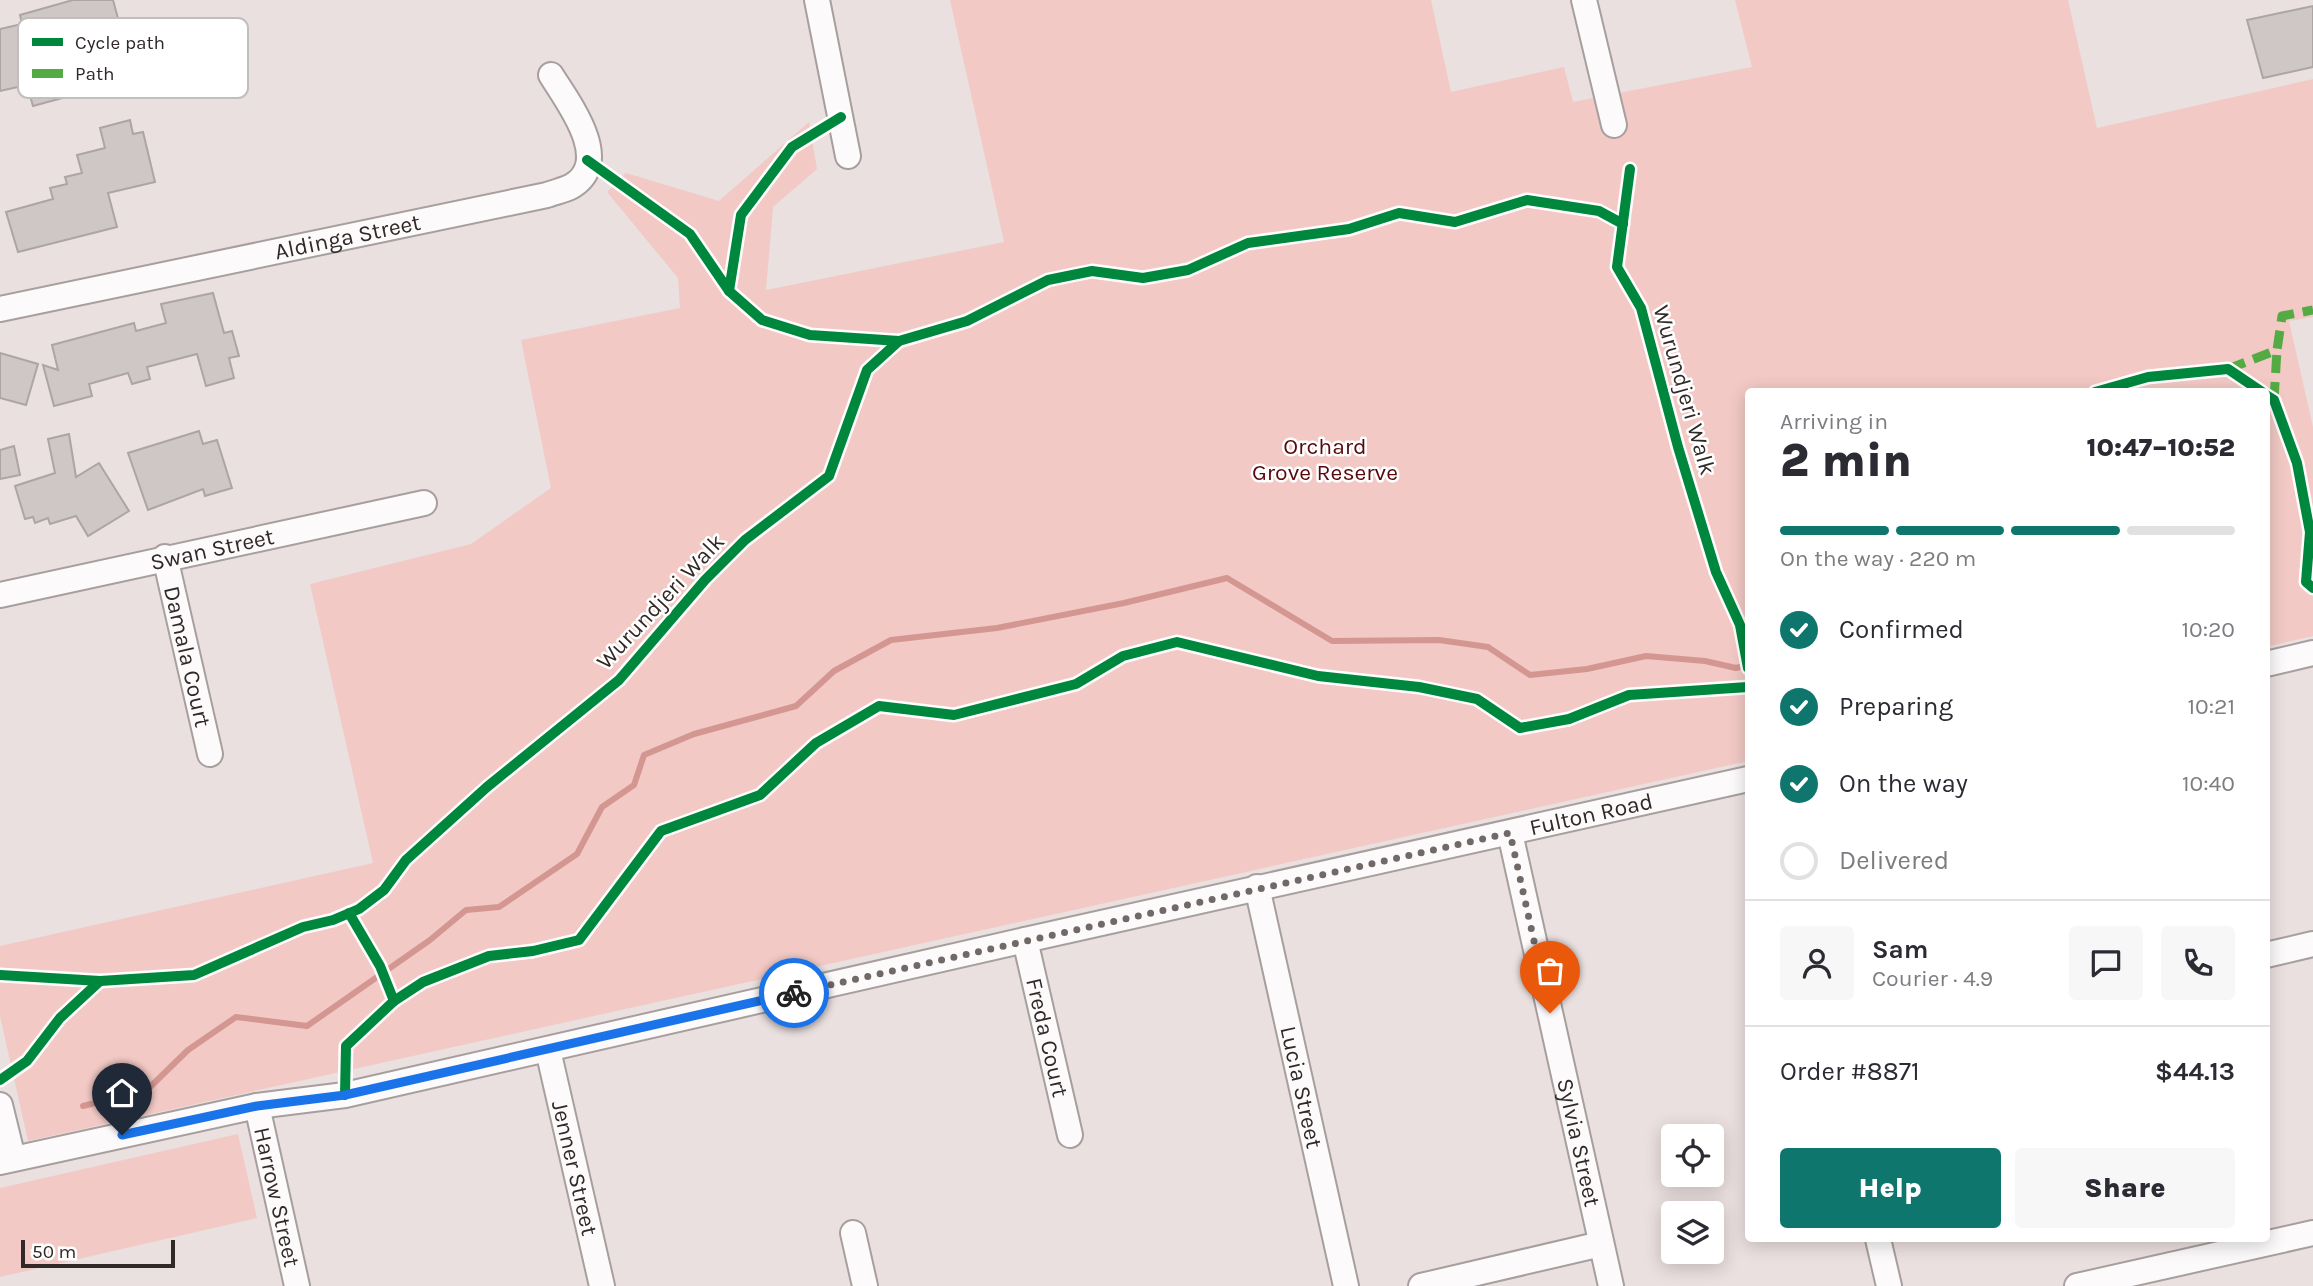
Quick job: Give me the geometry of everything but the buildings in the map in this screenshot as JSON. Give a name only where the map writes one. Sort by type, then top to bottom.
[{"type":"street","points":[[817,0],[848,156]]},
{"type":"street","points":[[1584,0],[1614,125]]},
{"type":"street","name":"Aldinga Street","points":[[0,309],[547,195],[574,185],[586,167],[590,145],[580,121],[551,75]]},
{"type":"street","name":"Swan Street","points":[[0,595],[165,557],[424,503]]},
{"type":"street","name":"Damala Court","points":[[165,557],[210,754]]},
{"type":"street","points":[[2270,663],[2313,653]]},
{"type":"street","name":"Fulton Road","points":[[7,1160],[257,1106],[345,1095],[548,1051],[1257,887],[1745,780]]},
{"type":"street","name":"Sylvia Street","points":[[1510,833],[1611,1286]]},
{"type":"street","name":"Lucia Street","points":[[1257,887],[1346,1286]]},
{"type":"street","name":"Freda Court","points":[[1025,940],[1070,1135]]},
{"type":"street","points":[[2270,954],[2313,944]]},
{"type":"street","name":"Jenner Street","points":[[548,1051],[602,1286]]},
{"type":"street","points":[[0,1105],[7,1160]]},
{"type":"street","name":"Harrow Street","points":[[257,1106],[297,1286]]},
{"type":"street","points":[[853,1233],[865,1286]]},
{"type":"street","points":[[2077,1286],[2313,1233]]},
{"type":"street","points":[[1879,1242],[1889,1286]]},
{"type":"street","points":[[1421,1286],[1601,1244]]},
{"type":"green space","name":"Orchard Grove Reserve","points":[[950,0],[1431,0],[1451,92],[1564,67],[1573,102],[1752,67],[1735,0],[2068,0],[2097,128],[2313,79],[2313,317],[2289,321],[2313,427],[2313,636],[2270,646],[2270,388],[1745,388],[1745,762],[28,1141],[0,1016],[0,946],[373,863],[310,584],[471,544],[551,488],[521,340],[680,308],[678,278],[607,192],[626,173],[719,201],[809,122],[817,169],[773,207],[766,290],[1004,242]]},
{"type":"green space","points":[[238,1134],[257,1218],[0,1277],[0,1188]]},
{"type":"waterway","points":[[83,1106],[147,1090],[188,1050],[236,1017],[307,1026],[430,940],[466,910],[499,907],[577,854],[602,807],[634,785],[644,755],[694,734],[796,706],[834,671],[891,640],[997,628],[1124,603],[1227,578],[1332,641],[1439,640],[1488,647],[1530,675],[1587,669],[1646,656],[1705,661],[1736,668],[1745,666]]},
{"type":"marked path","points":[[2228,369],[2277,350],[2282,316],[2313,310]]},
{"type":"marked path","points":[[2274,400],[2277,350]]},
{"type":"cycle path","points":[[729,291],[741,215],[792,147],[841,117]]},
{"type":"cycle path","points":[[587,160],[690,234],[729,291],[762,320],[810,335],[899,341]]},
{"type":"cycle path","name":"Wurundjeri Walk","points":[[1630,169],[1617,267],[1641,308],[1678,447],[1716,572],[1740,625],[1745,652]]},
{"type":"cycle path","name":"Wurundjeri Walk","points":[[0,975],[100,981],[194,975],[303,927],[333,920],[359,909],[384,890],[406,860],[487,787],[619,680],[705,580],[745,540],[829,476],[867,370],[899,341],[967,321],[1048,280],[1092,271],[1143,278],[1188,270],[1248,243],[1349,229],[1399,213],[1455,222],[1527,200],[1599,211],[1623,224]]},
{"type":"cycle path","points":[[2109,388],[2148,377],[2228,369],[2256,388]]},
{"type":"cycle path","points":[[2270,398],[2274,400],[2297,463],[2310,532],[2306,582],[2313,588]]},
{"type":"cycle path","points":[[345,1095],[346,1046],[394,1001],[423,982],[489,956],[533,951],[579,940],[661,831],[760,795],[816,743],[879,706],[954,715],[1076,684],[1123,656],[1177,642],[1318,676],[1419,687],[1477,699],[1520,728],[1569,719],[1629,695],[1745,687]]},
{"type":"cycle path","points":[[349,913],[380,966],[394,1001]]},
{"type":"cycle path","points":[[0,1080],[27,1061],[60,1018],[100,981]]},
{"type":"way so far","points":[[794,993],[1231,893],[1510,833],[1550,1013]]},
{"type":"route","points":[[122,1135],[257,1106],[345,1095],[794,993]]}]
